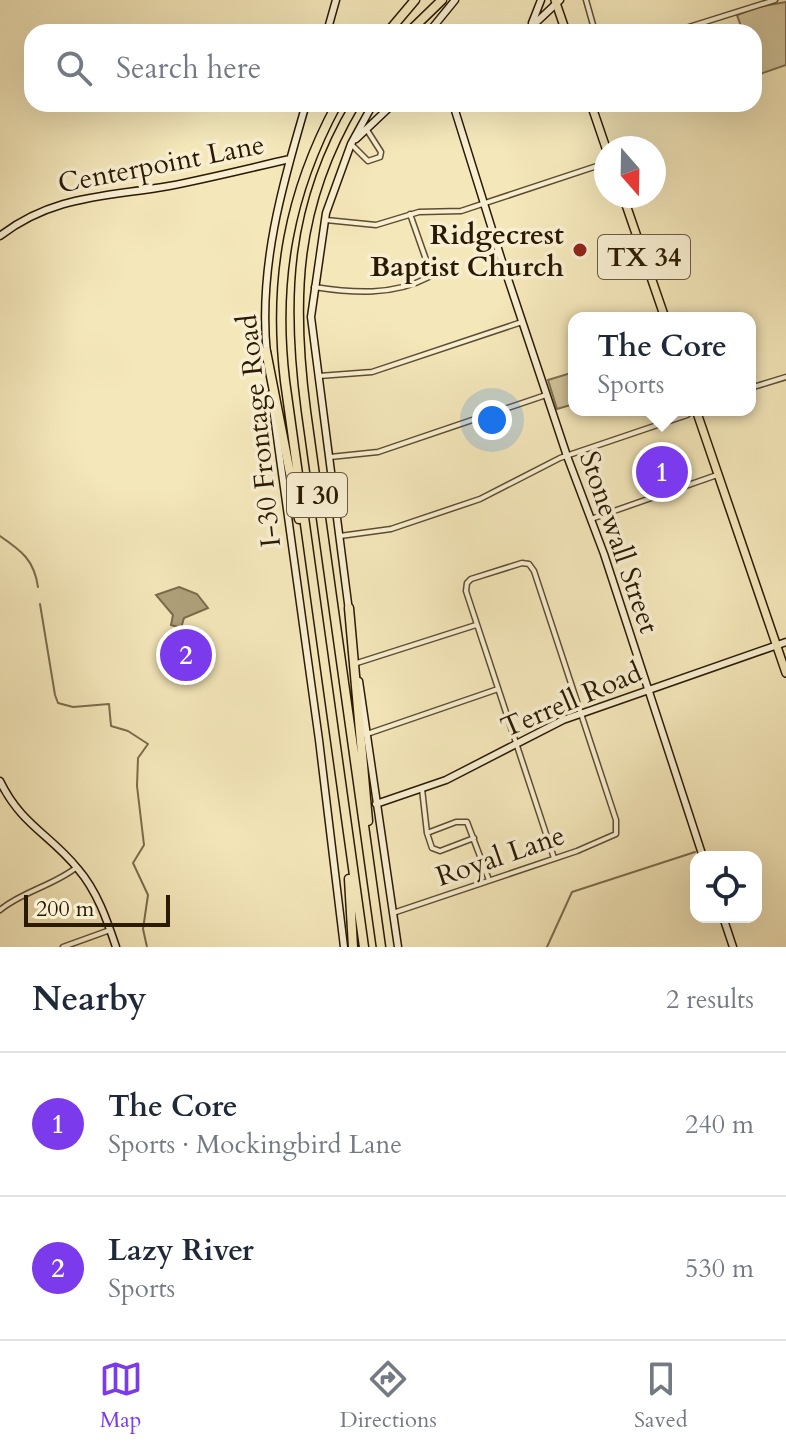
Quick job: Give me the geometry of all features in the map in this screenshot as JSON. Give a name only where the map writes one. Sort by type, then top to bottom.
[{"type":"highway","points":[[395,24],[415,0]]},
{"type":"highway","points":[[417,24],[440,0]]},
{"type":"highway","name":"I 30","points":[[333,112],[297,194],[287,239],[281,303],[282,356],[364,947]]},
{"type":"highway","name":"I 30","points":[[351,112],[328,158],[308,221],[298,279],[297,328],[381,947]]},
{"type":"highway","points":[[266,351],[314,596]]},
{"type":"highway","points":[[349,608],[373,893]]},
{"type":"highway","points":[[346,822],[353,947]]},
{"type":"main road","points":[[329,24],[337,0]]},
{"type":"main road","points":[[436,24],[455,0]]},
{"type":"main road","points":[[530,24],[541,0]]},
{"type":"main road","points":[[534,24],[557,1],[564,24]]},
{"type":"main road","name":"I-30 Frontage Road","points":[[304,112],[269,254],[266,351],[322,758],[344,947]]},
{"type":"main road","points":[[369,112],[334,185],[324,220],[311,317],[328,458],[398,947]]},
{"type":"main road","points":[[351,144],[384,112]]},
{"type":"main road","name":"Stonewall Street","points":[[455,112],[546,395],[591,519],[701,851]]},
{"type":"main road","points":[[594,112],[602,136]]},
{"type":"main road","name":"Centerpoint Lane","points":[[0,236],[45,208],[64,202],[172,185],[290,159]]},
{"type":"main road","name":"TX 34","points":[[627,208],[663,312]]},
{"type":"main road","points":[[697,416],[786,673]]},
{"type":"main road","name":"Terrell Road","points":[[376,804],[446,780],[563,720],[786,642]]},
{"type":"main road","points":[[0,781],[29,824],[77,867],[96,896],[116,947]]},
{"type":"main road","points":[[725,923],[733,947]]},
{"type":"street","points":[[586,0],[593,24]]},
{"type":"street","points":[[698,24],[775,0]]},
{"type":"street","points":[[351,144],[368,161],[380,157],[378,145],[366,128]]},
{"type":"street","points":[[324,220],[376,225],[410,214],[461,211],[594,167]]},
{"type":"street","points":[[314,287],[384,292],[419,283],[429,277],[430,271],[410,214]]},
{"type":"street","points":[[317,376],[372,372],[522,322]]},
{"type":"street","points":[[756,386],[786,377]]},
{"type":"street","points":[[328,458],[378,452],[546,395]]},
{"type":"street","points":[[339,536],[391,529],[480,499],[567,456],[684,416]]},
{"type":"street","points":[[591,519],[718,474]]},
{"type":"street","points":[[554,858],[477,625],[466,588],[471,579],[515,564],[529,564],[580,714]]},
{"type":"street","points":[[357,663],[477,625]]},
{"type":"street","points":[[367,734],[498,689]]},
{"type":"street","name":"Royal Lane","points":[[393,913],[613,837],[617,830],[616,820],[580,714]]},
{"type":"street","points":[[422,788],[430,846],[437,851],[474,838]]},
{"type":"street","points":[[427,833],[463,821],[469,824],[489,880]]},
{"type":"street","points":[[0,910],[20,897],[62,879],[77,867]]},
{"type":"street","points":[[63,947],[110,930]]},
{"type":"shaded area","points":[[786,2],[786,65],[762,73],[762,24],[740,24],[737,15]]},
{"type":"shaded area","points":[[568,374],[568,406],[557,409],[548,380]]},
{"type":"shaded area","points":[[179,587],[197,594],[208,608],[184,618],[181,628],[171,625],[173,615],[156,595]]},
{"type":"waterway","points":[[0,536],[26,557],[38,587]]},
{"type":"waterway","points":[[40,604],[58,703],[73,707],[109,704],[111,726],[128,731],[148,744],[138,758],[137,786],[144,845],[133,863],[148,895],[143,929],[147,947]]},
{"type":"waterway","points":[[547,947],[572,892],[690,854]]},
{"type":"place","name":"Ridgecrest Baptist Church","points":[[580,250]]},
{"type":"place","name":"The Core","points":[[662,472]]},
{"type":"place","name":"Lazy River","points":[[186,655]]}]
